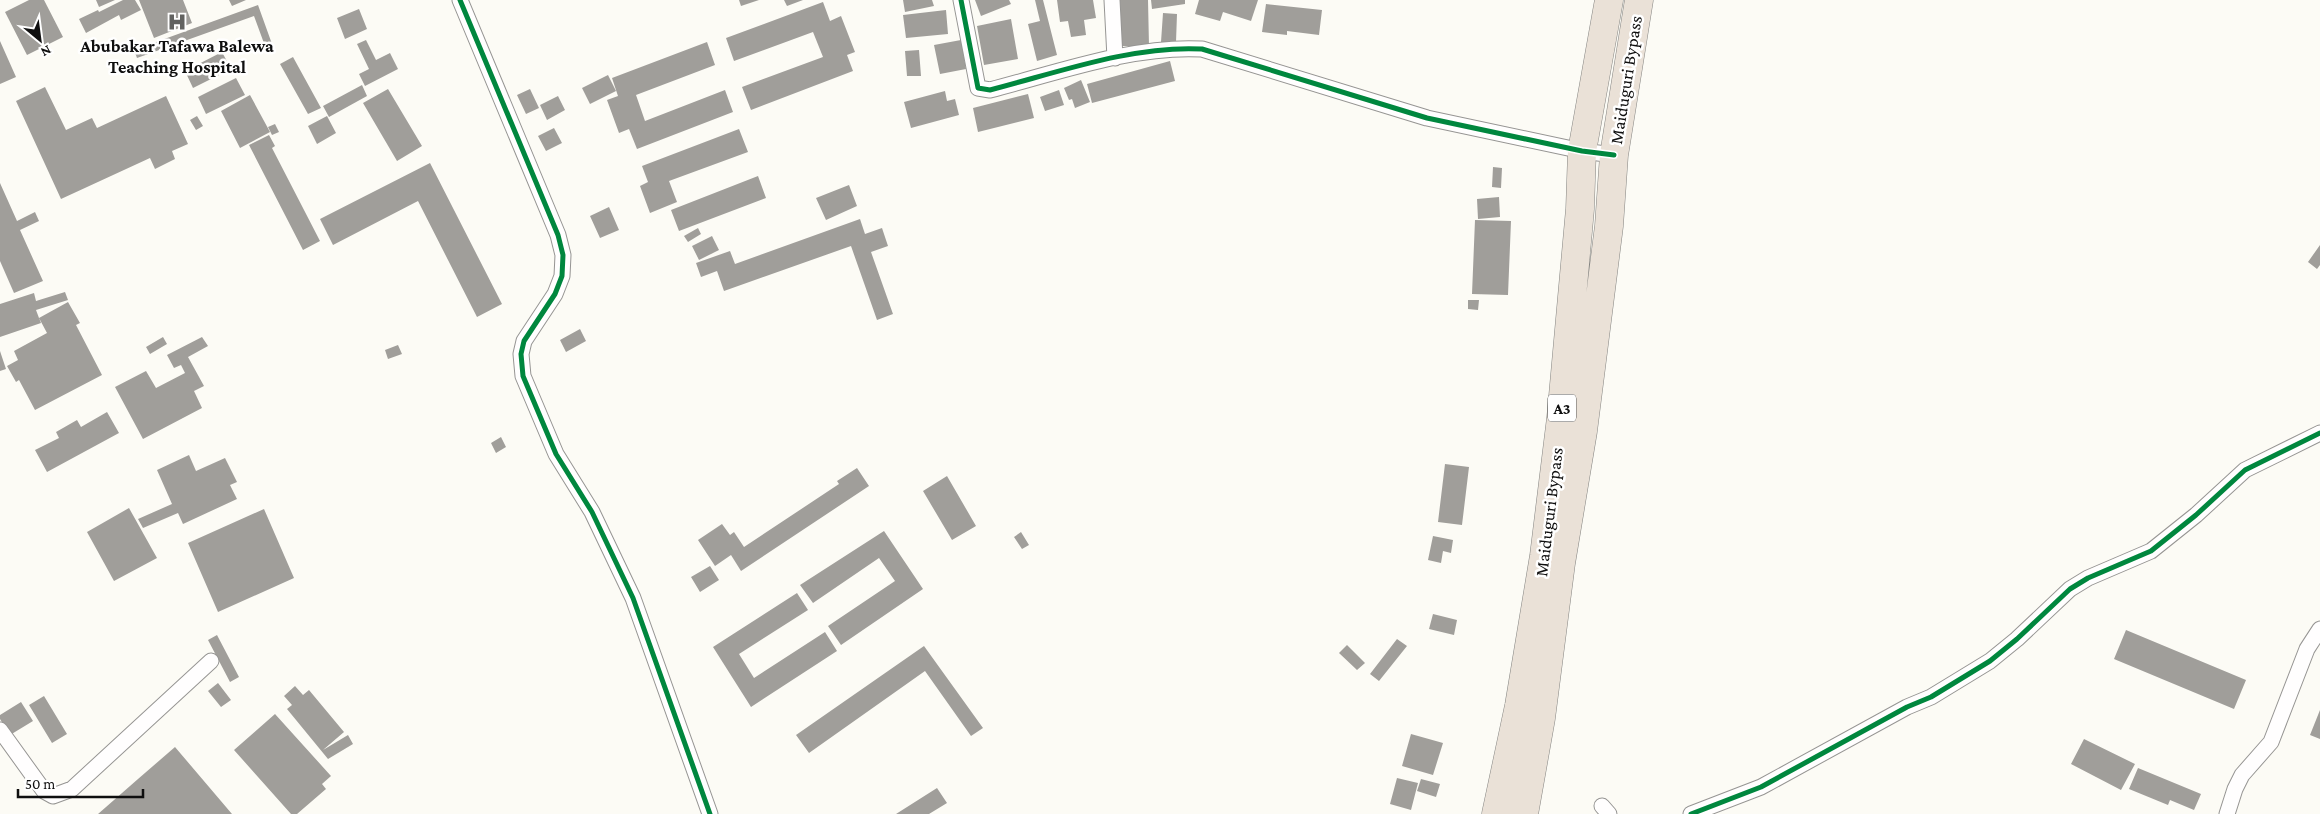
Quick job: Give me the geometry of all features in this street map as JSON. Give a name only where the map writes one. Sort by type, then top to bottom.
[{"type":"highway","name":"Maiduguri Bypass","points":[[1496,814],[1519,706],[1544,556],[1561,418],[1580,209],[1582,151],[1609,0]]},
{"type":"highway","name":"Maiduguri Bypass","points":[[1524,814],[1541,718],[1561,563],[1583,431],[1609,226],[1614,155],[1639,0]]},
{"type":"street","points":[[460,0],[554,226],[562,255],[562,276],[555,294],[524,342],[521,354],[523,376],[556,454],[592,512],[629,590],[710,814]]},
{"type":"street","points":[[961,0],[978,88],[990,90],[1115,58],[1166,50],[1202,50],[1427,118],[1582,151],[1614,155]]},
{"type":"street","points":[[1112,0],[1115,58]]},
{"type":"street","points":[[1691,814],[1761,787],[1907,707],[1931,697],[1971,673],[2017,639],[2070,589],[2088,578],[2151,551],[2196,515],[2245,470],[2320,433]]},
{"type":"street","points":[[2227,814],[2235,789],[2242,775],[2271,742],[2307,649],[2320,628]]},
{"type":"street","points":[[0,730],[44,791],[53,796],[64,793],[72,789],[212,661]]},
{"type":"building","points":[[29,0],[44,0],[63,37],[27,55],[5,12]]},
{"type":"building","points":[[96,0],[115,0],[99,7]]},
{"type":"building","points":[[123,0],[135,0],[141,10],[121,20],[119,15],[86,33],[79,19],[98,10],[99,12]]},
{"type":"building","points":[[139,0],[183,0],[192,23],[154,38]]},
{"type":"building","points":[[229,0],[246,0],[232,6]]},
{"type":"building","points":[[739,0],[759,0],[741,6]]},
{"type":"building","points":[[784,0],[803,0],[787,6]]},
{"type":"building","points":[[903,0],[932,0],[934,6],[905,12]]},
{"type":"building","points":[[975,0],[1009,0],[1011,4],[981,16]]},
{"type":"building","points":[[1035,0],[1043,0],[1057,55],[1037,61],[1028,24],[1040,21]]},
{"type":"building","points":[[1057,0],[1093,0],[1096,18],[1084,20],[1086,35],[1071,37],[1068,21],[1060,22]]},
{"type":"building","points":[[1120,0],[1148,0],[1149,46],[1121,46]]},
{"type":"building","points":[[1151,0],[1185,0],[1185,4],[1152,9]]},
{"type":"building","points":[[1199,0],[1258,0],[1251,21],[1223,12],[1220,21],[1195,14]]},
{"type":"building","points":[[823,2],[830,21],[841,16],[855,52],[847,55],[853,71],[751,110],[742,87],[823,57],[813,32],[734,61],[726,38]]},
{"type":"building","points":[[1266,4],[1322,10],[1319,35],[1287,31],[1287,35],[1262,32]]},
{"type":"building","points":[[258,5],[272,44],[265,46],[254,16],[137,58],[134,50]]},
{"type":"building","points":[[359,9],[367,29],[345,39],[337,18]]},
{"type":"building","points":[[946,10],[948,34],[906,38],[903,15]]},
{"type":"building","points":[[1163,13],[1177,14],[1176,42],[1161,42]]},
{"type":"building","points":[[1011,19],[1018,59],[984,65],[977,26]]},
{"type":"building","points":[[366,40],[376,60],[390,53],[398,69],[365,86],[359,74],[369,69],[357,44]]},
{"type":"building","points":[[961,40],[966,69],[940,74],[934,45]]},
{"type":"building","points":[[0,41],[16,77],[0,84]]},
{"type":"building","points":[[707,42],[715,65],[636,95],[645,121],[725,90],[733,112],[637,149],[629,129],[619,133],[607,100],[618,96],[612,78]]},
{"type":"building","points":[[919,50],[921,76],[907,76],[905,51]]},
{"type":"building","points":[[222,52],[231,69],[193,88],[185,71]]},
{"type":"building","points":[[293,57],[321,108],[308,114],[280,64]]},
{"type":"building","points":[[1170,61],[1175,81],[1092,103],[1087,84]]},
{"type":"building","points":[[608,75],[616,91],[590,104],[582,88]]},
{"type":"building","points":[[236,78],[245,95],[206,114],[198,97]]},
{"type":"building","points":[[1081,80],[1090,102],[1075,108],[1072,99],[1069,100],[1064,88]]},
{"type":"building","points":[[362,85],[367,96],[329,117],[323,106]]},
{"type":"building","points":[[45,87],[66,130],[92,118],[97,128],[166,96],[188,144],[172,151],[175,159],[155,169],[150,158],[61,199],[16,101]]},
{"type":"building","points":[[388,89],[422,146],[397,161],[363,103]]},
{"type":"building","points":[[530,89],[539,108],[526,114],[517,95]]},
{"type":"building","points":[[1059,90],[1064,105],[1045,111],[1040,97]]},
{"type":"building","points":[[945,91],[947,101],[955,99],[959,115],[911,128],[904,102]]},
{"type":"building","points":[[1028,94],[1034,118],[978,132],[973,108]]},
{"type":"building","points":[[250,95],[270,132],[240,148],[221,111]]},
{"type":"building","points":[[558,96],[565,110],[547,120],[540,105]]},
{"type":"building","points":[[197,116],[203,126],[196,130],[190,120]]},
{"type":"building","points":[[327,116],[336,133],[317,144],[308,126]]},
{"type":"building","points":[[275,124],[279,132],[272,135],[268,127]]},
{"type":"building","points":[[554,128],[562,143],[546,151],[538,136]]},
{"type":"building","points":[[739,129],[748,152],[669,181],[677,202],[650,213],[640,186],[648,182],[642,166]]},
{"type":"building","points":[[269,135],[275,146],[272,148],[320,241],[303,250],[249,145]]},
{"type":"building","points":[[430,163],[502,304],[477,317],[418,201],[333,245],[320,219]]},
{"type":"building","points":[[1493,167],[1502,168],[1501,188],[1492,187]]},
{"type":"building","points":[[758,176],[766,198],[679,231],[671,210]]},
{"type":"building","points":[[0,183],[17,221],[35,212],[39,221],[20,230],[43,281],[14,293],[0,261]]},
{"type":"building","points":[[849,185],[857,206],[826,220],[816,198]]},
{"type":"building","points":[[1499,197],[1500,217],[1478,219],[1477,199]]},
{"type":"building","points":[[609,207],[619,230],[600,238],[590,216]]},
{"type":"building","points":[[860,219],[865,234],[882,228],[888,246],[871,252],[893,314],[877,320],[851,246],[724,291],[717,271],[701,277],[696,263],[730,251],[735,264]]},
{"type":"building","points":[[1475,220],[1511,221],[1508,295],[1472,294]]},
{"type":"building","points":[[698,228],[701,234],[688,242],[684,236]]},
{"type":"building","points":[[712,236],[719,250],[699,260],[692,246]]},
{"type":"building","points":[[2320,245],[2320,265],[2317,269],[2308,262]]},
{"type":"building","points":[[65,292],[68,300],[36,310],[41,323],[0,337],[0,304],[34,293],[36,301]]},
{"type":"building","points":[[1468,300],[1479,300],[1478,310],[1468,309]]},
{"type":"building","points":[[68,302],[80,323],[76,325],[102,375],[35,410],[19,380],[16,382],[7,366],[18,360],[14,351],[47,333],[39,318]]},
{"type":"building","points":[[580,329],[586,341],[566,352],[560,340]]},
{"type":"building","points":[[163,337],[167,344],[150,354],[146,347]]},
{"type":"building","points":[[202,337],[208,346],[188,357],[204,386],[194,391],[202,408],[143,439],[115,387],[146,371],[156,388],[185,373],[181,365],[174,368],[167,355]]},
{"type":"building","points":[[398,345],[402,354],[388,359],[385,350]]},
{"type":"building","points":[[0,351],[6,369],[0,371]]},
{"type":"building","points":[[107,412],[119,433],[47,472],[35,450],[59,438],[56,432],[77,420],[81,427]]},
{"type":"building","points":[[501,437],[506,447],[496,453],[491,443]]},
{"type":"building","points":[[189,455],[196,471],[225,458],[237,482],[230,485],[237,499],[183,524],[178,513],[143,528],[138,519],[172,504],[157,470]]},
{"type":"building","points":[[1445,464],[1469,467],[1462,525],[1438,522]]},
{"type":"building","points":[[857,468],[869,486],[741,571],[731,555],[715,566],[698,540],[722,524],[730,535],[734,532],[744,547],[839,484],[837,481]]},
{"type":"building","points":[[947,476],[976,526],[952,540],[923,491]]},
{"type":"building","points":[[129,508],[157,558],[114,581],[87,532]]},
{"type":"building","points":[[264,509],[294,578],[218,612],[188,543]]},
{"type":"building","points":[[884,531],[923,589],[841,645],[828,626],[895,581],[879,558],[813,603],[800,585]]},
{"type":"building","points":[[1021,532],[1029,545],[1022,549],[1014,537]]},
{"type":"building","points":[[1433,536],[1453,540],[1451,553],[1443,551],[1441,563],[1428,560]]},
{"type":"building","points":[[710,566],[719,580],[700,592],[691,577]]},
{"type":"building","points":[[797,593],[808,610],[739,654],[754,678],[825,632],[837,651],[751,707],[713,647]]},
{"type":"building","points":[[1433,614],[1457,620],[1454,635],[1429,629]]},
{"type":"building","points":[[2126,630],[2246,680],[2234,709],[2114,659]]},
{"type":"building","points":[[217,635],[239,677],[230,682],[208,640]]},
{"type":"building","points":[[1397,639],[1407,646],[1379,681],[1370,674]]},
{"type":"building","points":[[1347,645],[1365,663],[1357,670],[1339,653]]},
{"type":"building","points":[[924,646],[983,728],[971,736],[925,671],[809,753],[796,735]]},
{"type":"building","points":[[218,683],[231,700],[221,707],[208,691]]},
{"type":"building","points":[[295,686],[303,695],[309,690],[344,732],[323,750],[348,735],[353,744],[328,759],[287,709],[292,705],[284,696]]},
{"type":"building","points":[[44,696],[67,734],[52,743],[29,705]]},
{"type":"building","points":[[21,702],[33,721],[10,735],[0,719],[0,715]]},
{"type":"building","points":[[2320,710],[2320,739],[2310,735]]},
{"type":"building","points":[[275,714],[331,776],[322,784],[326,789],[297,814],[291,814],[234,750]]},
{"type":"building","points":[[1411,734],[1443,743],[1433,775],[1402,766]]},
{"type":"building","points":[[2084,739],[2135,764],[2121,790],[2071,764]]},
{"type":"building","points":[[175,747],[232,814],[98,814],[138,779]]},
{"type":"building","points":[[2138,768],[2201,794],[2194,810],[2170,800],[2168,805],[2129,789]]},
{"type":"building","points":[[1397,778],[1418,783],[1411,810],[1390,804]]},
{"type":"building","points":[[1421,779],[1440,784],[1436,797],[1417,791]]},
{"type":"building","points":[[937,788],[947,803],[929,814],[896,814]]},
{"type":"cycle path","points":[[460,0],[558,235],[563,255],[562,276],[555,294],[524,341],[521,354],[523,376],[556,454],[592,512],[633,598],[710,814]]},
{"type":"cycle path","points":[[961,0],[978,88],[990,90],[1095,62],[1149,51],[1202,49],[1427,118],[1582,151],[1614,155]]},
{"type":"cycle path","points":[[1691,814],[1761,787],[1907,707],[1931,697],[1990,661],[2017,639],[2070,589],[2088,578],[2151,551],[2196,515],[2245,470],[2320,433]]},
{"type":"place","name":"Abubakar Tafawa Balewa Teaching Hospital","points":[[177,22]]}]
